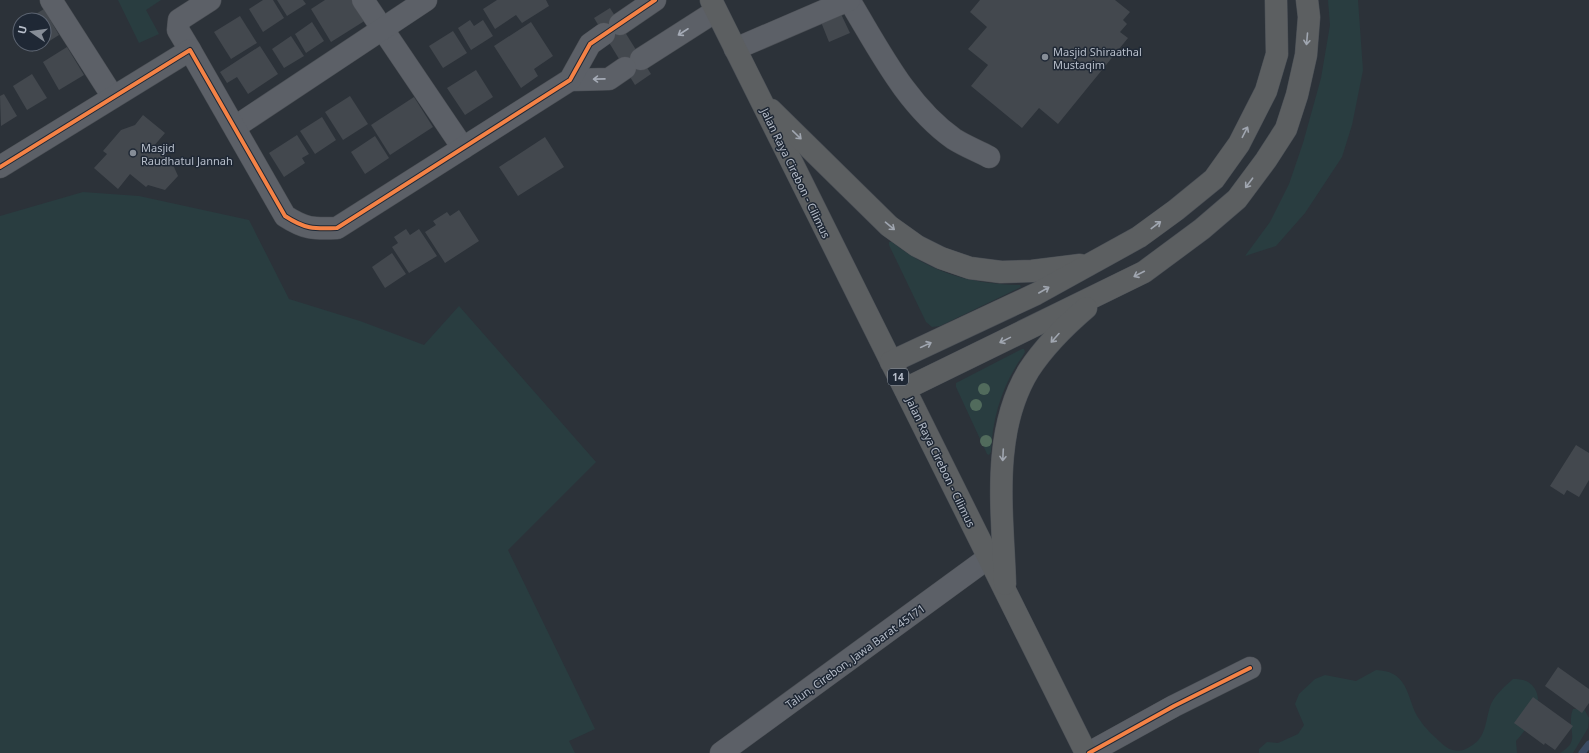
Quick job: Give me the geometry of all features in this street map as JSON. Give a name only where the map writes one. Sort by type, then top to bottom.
[{"type":"highway","points":[[891,362],[1036,294],[1140,237],[1214,179],[1239,144],[1266,91],[1277,54],[1276,0]]},
{"type":"highway","points":[[905,390],[1144,272],[1202,229],[1237,199],[1266,160],[1286,129],[1297,95],[1306,55],[1309,17],[1307,0]]},
{"type":"highway","name":"Jalan Raya Cirebon - Cilimus","points":[[713,5],[988,558],[1087,753]]},
{"type":"highway","points":[[759,98],[889,226],[917,246],[941,258],[970,268],[1001,272],[1032,271],[1089,264]]},
{"type":"highway","points":[[1005,590],[1002,490],[1004,445],[1017,395],[1029,370],[1043,352],[1066,326],[1103,292]]},
{"type":"street","points":[[51,0],[113,97]]},
{"type":"street","points":[[210,0],[179,20],[178,30],[182,55],[235,127],[285,216],[298,225],[317,229],[337,228],[570,80],[590,44],[655,0]]},
{"type":"street","points":[[363,0],[463,148]]},
{"type":"street","points":[[235,127],[426,0]]},
{"type":"street","points":[[735,49],[849,0],[883,57],[907,93],[930,118],[954,139],[989,157]]},
{"type":"street","points":[[570,80],[609,79],[633,64],[713,5]]},
{"type":"street","points":[[0,167],[182,55]]},
{"type":"street","name":"Talun, Cirebon, Jawa Barat 45171","points":[[721,753],[988,558]]},
{"type":"street","points":[[1087,753],[1174,706],[1250,668]]},
{"type":"green space","points":[[118,0],[161,0],[146,10],[159,34],[139,43]]},
{"type":"green space","points":[[1328,0],[1358,0],[1363,70],[1352,125],[1342,157],[1305,213],[1276,246],[1245,256],[1270,222],[1289,184],[1303,143],[1321,78],[1330,25]]},
{"type":"green space","points":[[83,192],[139,196],[249,220],[289,299],[360,321],[424,345],[459,306],[596,462],[508,550],[595,729],[569,741],[575,753],[0,753],[0,216]]},
{"type":"green space","points":[[889,242],[892,242],[922,262],[952,275],[985,282],[1020,285],[1021,287],[940,326],[932,327],[926,322],[889,245]]},
{"type":"green space","points":[[1024,349],[1025,352],[1005,387],[1001,398],[995,419],[991,452],[989,455],[987,454],[956,387],[956,383]]},
{"type":"green space","points":[[1376,670],[1386,671],[1399,678],[1403,683],[1415,712],[1422,723],[1444,746],[1456,751],[1467,749],[1480,738],[1485,728],[1493,700],[1513,679],[1521,679],[1532,685],[1536,691],[1538,705],[1533,718],[1516,741],[1517,753],[1259,753],[1259,749],[1267,742],[1278,743],[1298,734],[1304,725],[1295,704],[1299,694],[1315,679],[1325,675],[1356,681]]},
{"type":"green space","points":[[1573,709],[1584,709],[1589,718],[1588,728],[1573,753],[1560,753],[1570,745],[1572,741],[1571,717]]},
{"type":"building","points":[[263,0],[273,0],[284,18],[263,32],[249,9]]},
{"type":"building","points":[[277,0],[303,0],[306,4],[287,16]]},
{"type":"building","points":[[325,0],[354,0],[366,20],[331,42],[311,9]]},
{"type":"building","points":[[497,0],[546,0],[549,6],[522,23],[516,15],[495,29],[483,9]]},
{"type":"building","name":"Masjid Shiraathal Mustaqim","points":[[980,0],[1115,0],[1130,12],[1123,20],[1127,24],[1120,32],[1128,38],[1058,124],[1039,108],[1022,128],[971,86],[988,65],[968,49],[987,27],[970,12]]},
{"type":"building","points":[[610,8],[651,74],[635,85],[594,18]]},
{"type":"building","points":[[841,14],[850,33],[829,42],[821,22]]},
{"type":"building","points":[[240,16],[257,43],[231,59],[214,32]]},
{"type":"building","points":[[470,20],[474,26],[483,20],[493,36],[471,50],[458,28]]},
{"type":"building","points":[[312,22],[324,41],[306,53],[295,34]]},
{"type":"building","points":[[531,22],[553,56],[534,69],[538,76],[521,88],[494,46]]},
{"type":"building","points":[[52,23],[59,35],[52,39]]},
{"type":"building","points":[[453,31],[467,53],[443,68],[429,46]]},
{"type":"building","points":[[291,36],[304,56],[284,68],[272,49]]},
{"type":"building","points":[[260,46],[278,74],[248,94],[237,77],[227,83],[220,72]]},
{"type":"building","points":[[67,47],[84,75],[59,90],[43,62]]},
{"type":"building","points":[[476,70],[493,97],[465,115],[447,88]]},
{"type":"building","points":[[32,74],[47,98],[27,110],[13,86]]},
{"type":"building","points":[[4,94],[17,116],[1,126],[0,96]]},
{"type":"building","points":[[350,96],[368,124],[343,140],[325,112]]},
{"type":"building","points":[[414,97],[433,127],[390,155],[371,125]]},
{"type":"building","name":"Masjid Raudhatul Jannah","points":[[143,115],[165,133],[153,147],[170,158],[178,176],[165,190],[148,185],[146,187],[130,174],[118,189],[94,168],[107,154],[103,151],[121,130],[135,125]]},
{"type":"building","points":[[322,117],[336,140],[315,154],[300,131]]},
{"type":"building","points":[[297,135],[309,154],[302,158],[305,163],[284,177],[269,153]]},
{"type":"building","points":[[375,136],[389,158],[365,174],[351,152]]},
{"type":"building","points":[[545,137],[564,167],[518,196],[499,167]]},
{"type":"building","points":[[459,210],[479,241],[445,263],[425,232],[436,225],[433,221],[447,212],[450,216]]},
{"type":"building","points":[[406,229],[410,235],[419,229],[437,256],[409,273],[392,247],[398,243],[394,237]]},
{"type":"building","points":[[392,253],[406,274],[385,288],[372,267]]},
{"type":"building","points":[[1576,445],[1589,453],[1589,480],[1579,497],[1567,490],[1564,495],[1550,486]]},
{"type":"building","points":[[1558,667],[1589,689],[1589,703],[1582,713],[1545,686]]},
{"type":"building","points":[[1533,697],[1573,726],[1555,750],[1545,743],[1544,745],[1514,723]]},
{"type":"waterway","points":[[1582,753],[1589,744]]},
{"type":"cycle path","points":[[0,167],[190,50],[285,216],[304,226],[337,228],[570,80],[590,44],[655,0]]},
{"type":"cycle path","points":[[1089,753],[1174,706],[1250,668]]},
{"type":"place","name":"Masjid Shiraathal Mustaqim","points":[[1045,57]]},
{"type":"place","name":"Masjid Raudhatul Jannah","points":[[133,153]]}]
